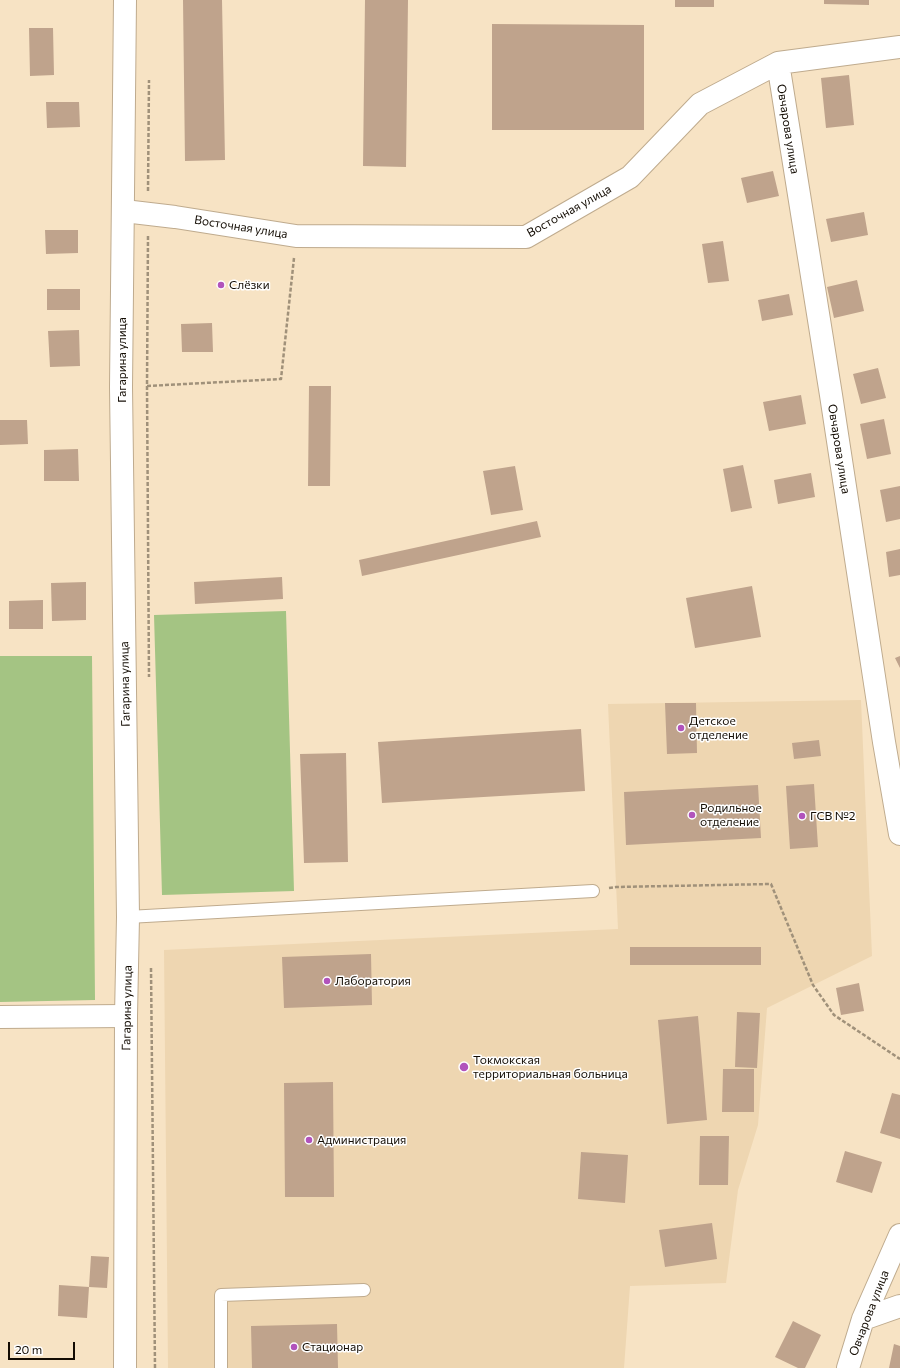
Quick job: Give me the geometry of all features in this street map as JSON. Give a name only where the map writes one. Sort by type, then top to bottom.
[{"type":"street","name":"Гагарина улица","points":[[125,0],[121,387],[128,917],[126,1016],[125,1368]]},
{"type":"street","name":"Восточная улица","points":[[124,211],[296,236],[526,237],[630,177],[700,104],[778,63],[900,46]]},
{"type":"street","name":"Овчарова улица","points":[[778,63],[832,403],[892,738],[900,834]]},
{"type":"street","points":[[0,1017],[126,1016]]},
{"type":"street","name":"Овчарова улица","points":[[848,1368],[863,1319],[900,1235]]},
{"type":"street","points":[[863,1319],[900,1306]]},
{"type":"lane","points":[[128,917],[593,891]]},
{"type":"lane","points":[[221,1368],[221,1296],[364,1290]]},
{"type":"path","points":[[148,79],[147,386],[149,678]]},
{"type":"path","points":[[121,387],[281,379],[296,236]]},
{"type":"path","points":[[593,891],[616,887],[770,884],[813,985],[834,1015],[900,1059]]},
{"type":"path","points":[[151,964],[155,1368]]},
{"type":"shaded area","name":"Токмокская территориальная больница","points":[[861,700],[872,956],[767,1008],[758,1125],[738,1190],[726,1283],[630,1286],[624,1368],[168,1368],[164,950],[618,929],[608,704]]},
{"type":"green space","points":[[286,611],[294,891],[162,895],[154,615]]},
{"type":"green space","points":[[0,656],[92,656],[95,1000],[0,1002]]},
{"type":"building","points":[[183,0],[222,0],[225,160],[185,161]]},
{"type":"building","points":[[365,0],[408,0],[406,167],[363,166]]},
{"type":"building","points":[[675,0],[714,0],[714,7],[675,7]]},
{"type":"building","points":[[824,0],[869,0],[869,5],[824,4]]},
{"type":"building","points":[[492,24],[644,25],[644,130],[492,130]]},
{"type":"building","points":[[29,28],[53,28],[54,75],[30,76]]},
{"type":"building","points":[[849,75],[854,125],[826,128],[821,78]]},
{"type":"building","points":[[46,102],[79,102],[80,127],[47,128]]},
{"type":"building","points":[[773,171],[779,196],[747,203],[741,178]]},
{"type":"building","points":[[864,212],[868,235],[831,242],[826,219]]},
{"type":"building","points":[[45,230],[78,230],[78,253],[46,254]]},
{"type":"building","points":[[723,241],[729,281],[708,283],[702,244]]},
{"type":"building","points":[[857,280],[864,311],[834,318],[827,287]]},
{"type":"building","points":[[47,289],[80,289],[80,310],[47,310]]},
{"type":"building","points":[[789,294],[793,315],[762,321],[758,300]]},
{"type":"building","points":[[212,323],[213,352],[182,352],[181,324]]},
{"type":"building","points":[[79,330],[80,366],[50,367],[48,331]]},
{"type":"building","points":[[878,368],[886,398],[861,404],[853,374]]},
{"type":"building","points":[[309,386],[331,386],[330,486],[308,486]]},
{"type":"building","points":[[801,395],[806,424],[769,431],[763,402]]},
{"type":"building","points":[[884,419],[891,454],[867,459],[860,424]]},
{"type":"building","points":[[0,420],[27,420],[28,444],[0,445]]},
{"type":"building","points":[[78,449],[79,481],[44,481],[44,450]]},
{"type":"building","points":[[743,465],[752,508],[731,512],[723,469]]},
{"type":"building","points":[[515,466],[523,510],[491,515],[483,471]]},
{"type":"building","points":[[811,473],[815,497],[778,504],[774,480]]},
{"type":"building","points":[[900,486],[900,519],[886,522],[880,490]]},
{"type":"building","points":[[537,521],[541,537],[362,576],[359,560]]},
{"type":"building","points":[[900,549],[900,575],[889,577],[886,552]]},
{"type":"building","points":[[282,577],[283,599],[195,604],[194,582]]},
{"type":"building","points":[[86,582],[86,620],[52,621],[51,583]]},
{"type":"building","points":[[752,586],[761,637],[695,648],[686,598]]},
{"type":"building","points":[[43,600],[43,629],[9,629],[9,601]]},
{"type":"building","points":[[900,656],[900,668],[895,658]]},
{"type":"building","name":"Детское отделение","points":[[665,703],[696,703],[697,753],[667,754]]},
{"type":"building","points":[[581,729],[585,791],[382,803],[378,742]]},
{"type":"building","points":[[819,740],[821,756],[794,759],[792,743]]},
{"type":"building","points":[[346,753],[348,862],[304,863],[300,754]]},
{"type":"building","name":"ГСВ №2","points":[[814,784],[818,847],[790,849],[786,786]]},
{"type":"building","name":"Родильное отделение","points":[[758,785],[761,838],[626,845],[624,792]]},
{"type":"building","points":[[630,947],[761,947],[761,965],[630,965]]},
{"type":"building","name":"Лаборатория","points":[[371,954],[372,1005],[284,1008],[282,957]]},
{"type":"building","points":[[859,983],[864,1011],[841,1015],[836,988]]},
{"type":"building","points":[[737,1012],[760,1013],[757,1068],[735,1067]]},
{"type":"building","points":[[698,1016],[707,1120],[667,1124],[658,1020]]},
{"type":"building","points":[[723,1069],[754,1069],[754,1112],[722,1112]]},
{"type":"building","name":"Администрация","points":[[333,1082],[334,1197],[285,1197],[284,1083]]},
{"type":"building","points":[[892,1093],[900,1095],[900,1139],[880,1133]]},
{"type":"building","points":[[700,1136],[729,1136],[728,1185],[699,1185]]},
{"type":"building","points":[[845,1151],[882,1162],[872,1193],[836,1182]]},
{"type":"building","points":[[581,1152],[628,1155],[625,1203],[578,1199]]},
{"type":"building","points":[[712,1223],[717,1259],[665,1267],[659,1230]]},
{"type":"building","points":[[91,1256],[109,1257],[107,1288],[89,1287]]},
{"type":"building","points":[[59,1285],[89,1287],[87,1318],[58,1316]]},
{"type":"building","points":[[793,1321],[821,1335],[805,1368],[798,1368],[775,1357]]},
{"type":"building","name":"Cтационар","points":[[337,1324],[338,1368],[252,1368],[251,1326]]},
{"type":"building","points":[[894,1344],[900,1346],[900,1368],[889,1368]]},
{"type":"place","name":"Слёзки","points":[[221,285]]},
{"type":"place","name":"Детское отделение","points":[[681,728]]},
{"type":"place","name":"Родильное отделение","points":[[692,815]]},
{"type":"place","name":"ГСВ №2","points":[[802,816]]},
{"type":"place","name":"Лаборатория","points":[[327,981]]},
{"type":"place","name":"Токмокская территориальная больница","points":[[464,1067]]},
{"type":"place","name":"Администрация","points":[[309,1140]]},
{"type":"place","name":"Cтационар","points":[[294,1347]]}]
